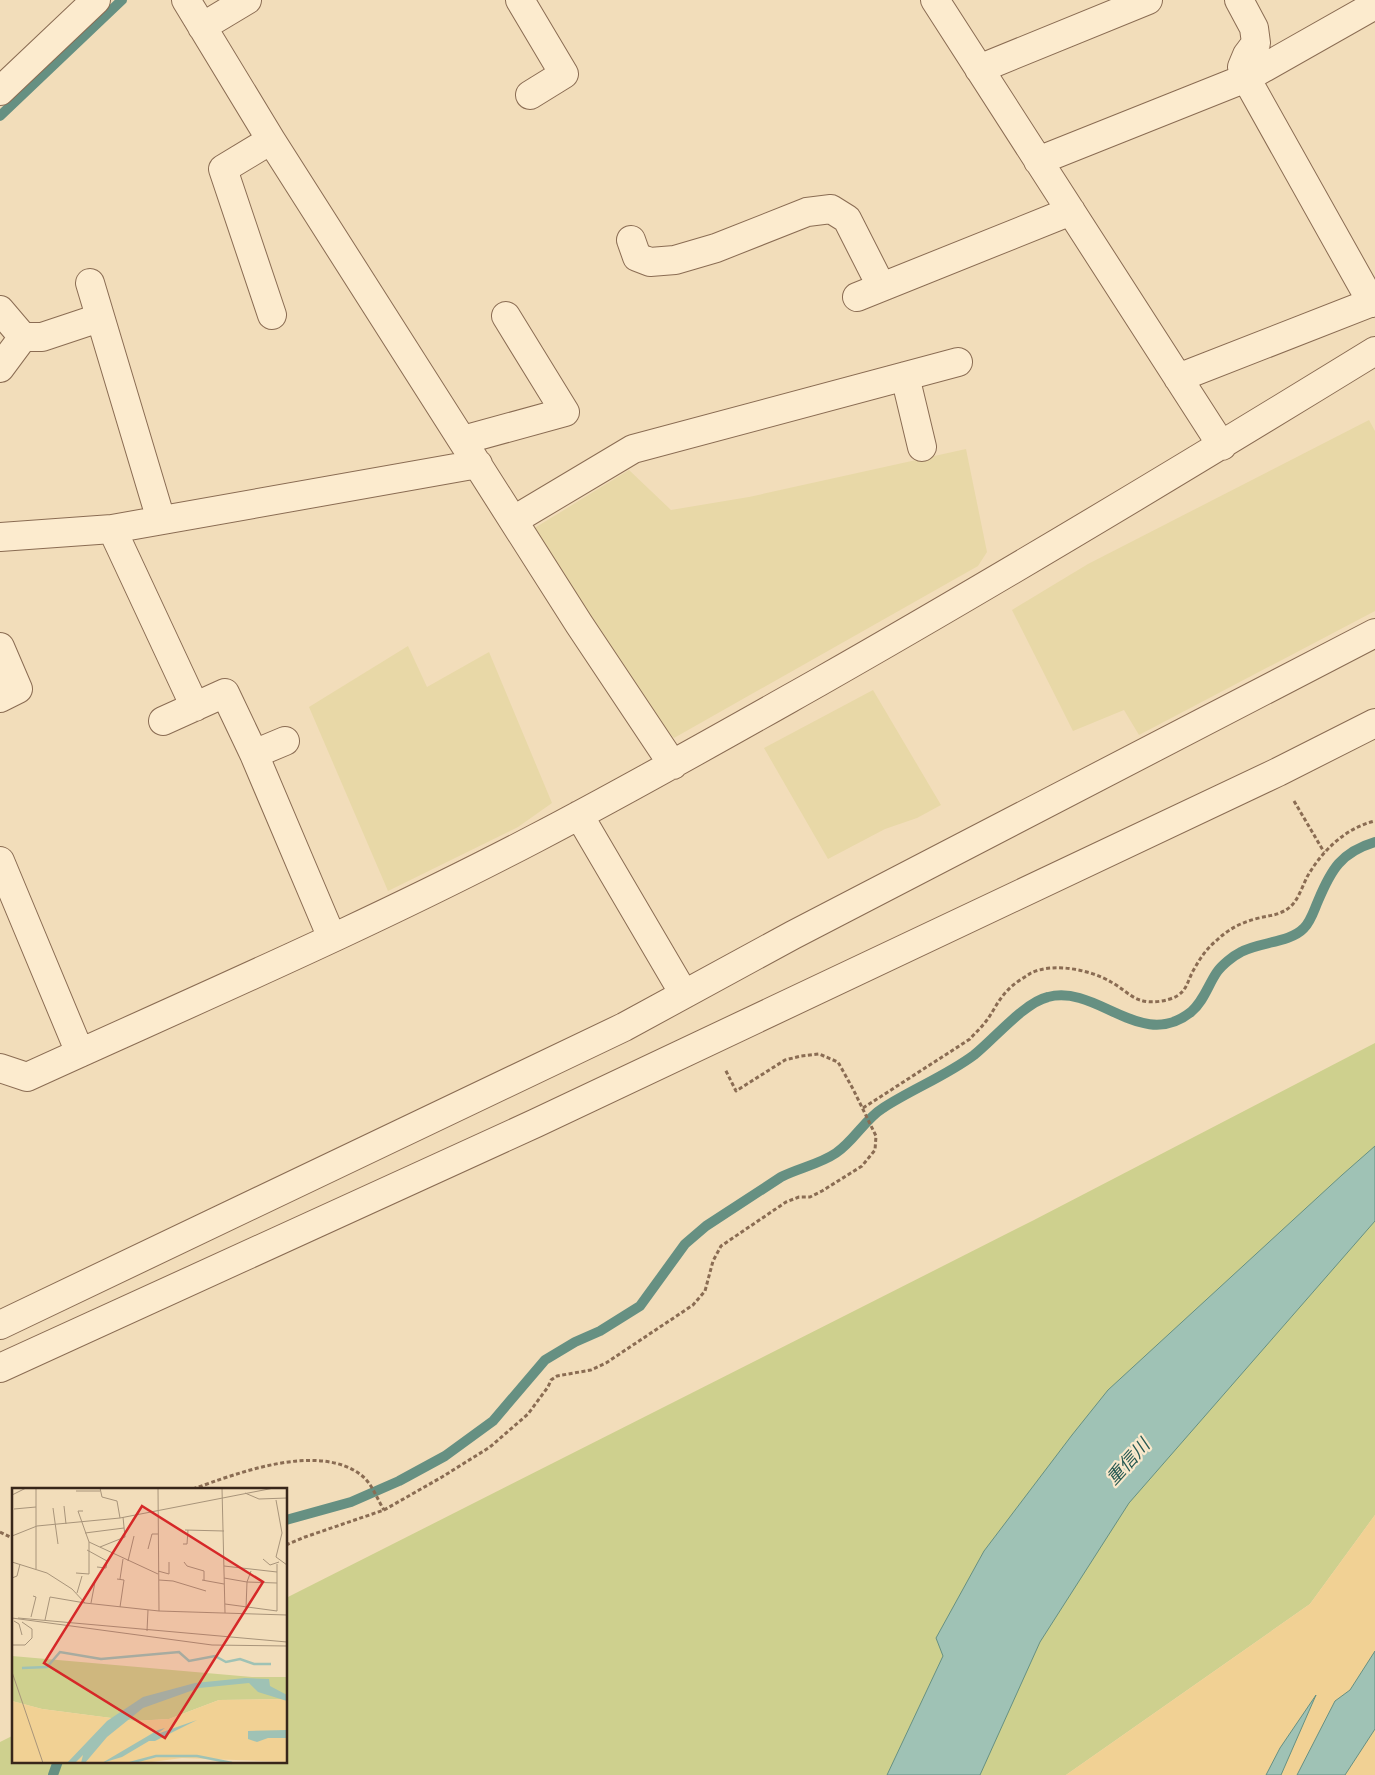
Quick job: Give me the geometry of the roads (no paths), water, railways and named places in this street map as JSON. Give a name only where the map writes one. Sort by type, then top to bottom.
[{"type":"street","points":[[0,91],[96,0]]},
{"type":"street","points":[[186,0],[271,140],[579,624],[673,765]]},
{"type":"street","points":[[202,27],[247,0]]},
{"type":"street","points":[[520,0],[564,74],[530,95]]},
{"type":"street","points":[[935,0],[1222,446]]},
{"type":"street","points":[[979,69],[1148,0]]},
{"type":"street","points":[[1178,378],[1374,302],[1246,78],[1242,67],[1247,55],[1256,43],[1254,28],[1239,0]]},
{"type":"street","points":[[1038,161],[1246,78],[1375,5]]},
{"type":"street","points":[[271,140],[223,169],[272,316]]},
{"type":"street","points":[[631,240],[637,257],[650,262],[675,260],[716,248],[807,212],[831,209],[847,219],[869,292],[1071,211]]},
{"type":"street","points":[[90,283],[161,520]]},
{"type":"street","points":[[0,310],[23,337],[42,337],[99,318]]},
{"type":"street","points":[[462,440],[565,412],[506,316]]},
{"type":"street","points":[[0,368],[23,337]]},
{"type":"street","points":[[0,1088],[371,921],[673,765],[1003,577],[1222,446],[1375,351]]},
{"type":"street","points":[[514,520],[633,449],[958,362]]},
{"type":"street","points":[[905,376],[922,447]]},
{"type":"street","points":[[0,537],[112,528],[478,464]]},
{"type":"street","points":[[112,528],[195,707]]},
{"type":"street","points":[[0,1325],[624,1026],[793,935],[1375,633]]},
{"type":"street","points":[[0,647],[18,689],[0,698]]},
{"type":"street","points":[[163,721],[225,693],[254,754],[332,938]]},
{"type":"street","points":[[0,1368],[536,1123],[1278,772],[1375,723]]},
{"type":"street","points":[[254,754],[285,741]]},
{"type":"street","points":[[579,815],[684,994]]},
{"type":"street","points":[[0,861],[80,1053]]},
{"type":"street","points":[[0,1068],[27,1077]]},
{"type":"water","name":"重信川","points":[[1375,1146],[1375,1221],[1129,1503],[1040,1642],[980,1775],[887,1775],[943,1656],[936,1638],[984,1551],[1072,1435],[1108,1390]]},
{"type":"water","points":[[1375,1651],[1375,1729],[1345,1775],[1297,1775],[1335,1701],[1350,1690]]},
{"type":"water","points":[[1316,1695],[1281,1775],[1266,1775],[1280,1748]]},
{"type":"waterway","points":[[0,116],[122,0]]},
{"type":"waterway","points":[[288,1519],[351,1502],[399,1481],[445,1456],[493,1421],[545,1360],[575,1342],[600,1331],[640,1306],[685,1244],[706,1226],[781,1177],[836,1153],[877,1113],[894,1101],[963,1063],[1009,1022],[1039,1000],[1048,997],[1066,996],[1084,999],[1120,1015],[1155,1025],[1173,1022],[1191,1012],[1203,998],[1217,972],[1231,958],[1256,946],[1291,937],[1304,928],[1333,871],[1345,857],[1363,846],[1375,842]]},
{"type":"waterway","points":[[53,1775],[58,1762]]}]
